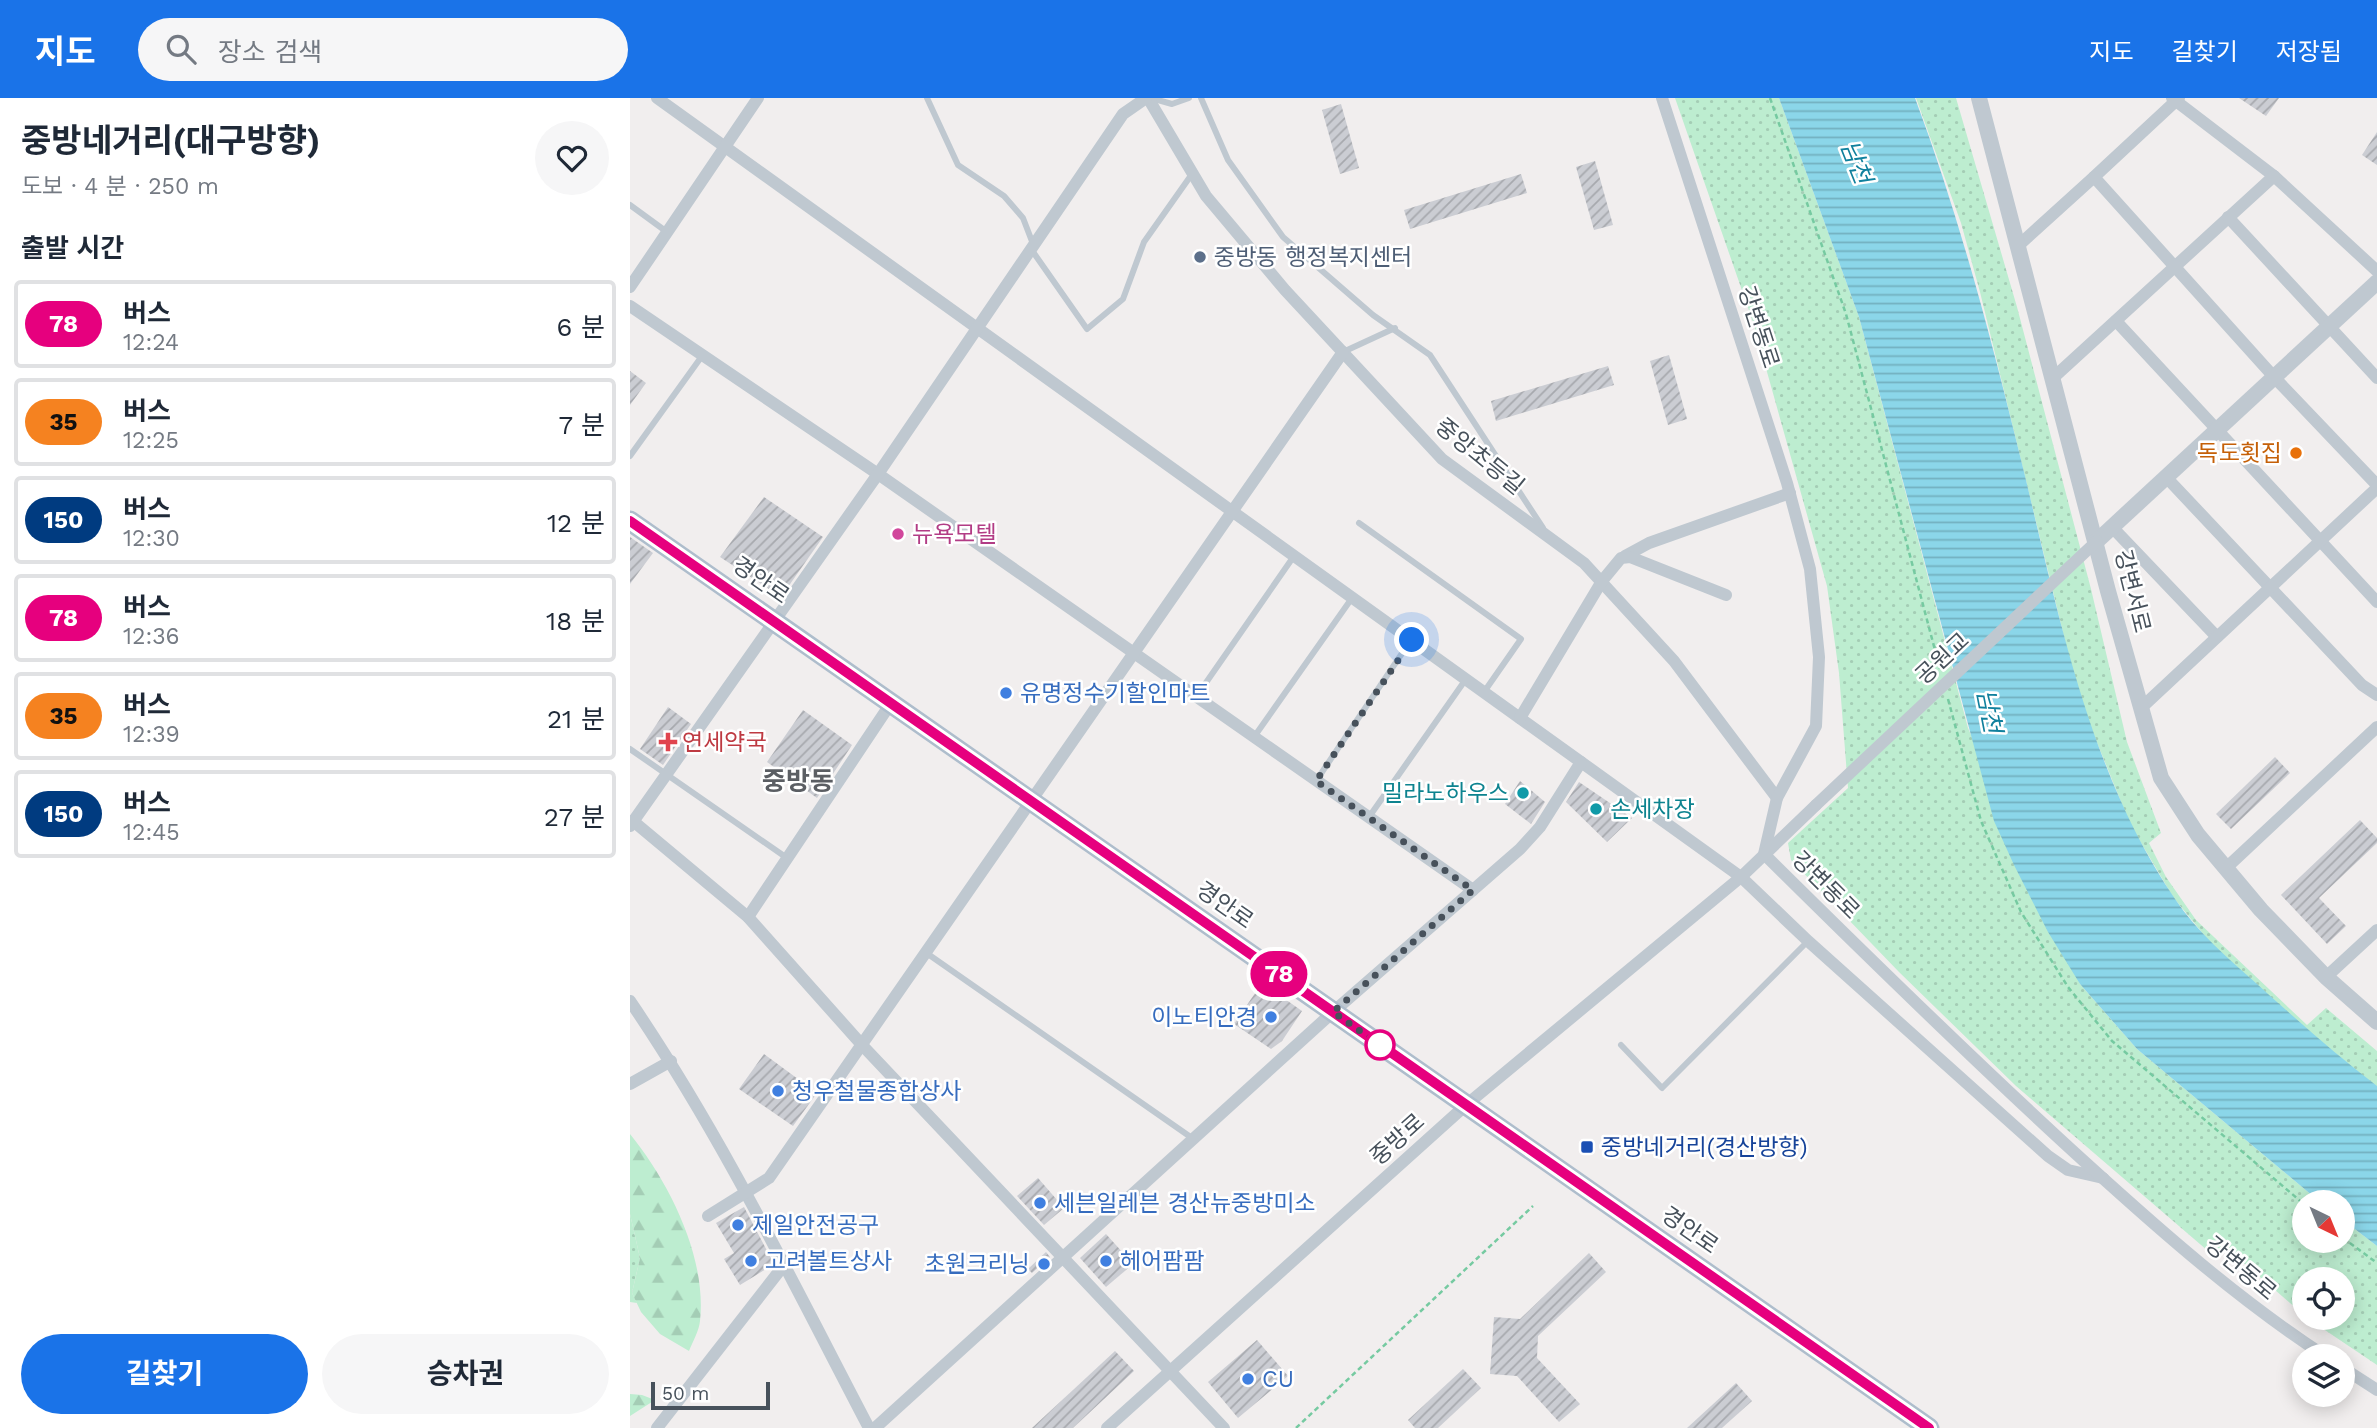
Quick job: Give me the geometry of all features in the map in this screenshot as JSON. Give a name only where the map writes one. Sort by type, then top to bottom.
[{"type":"main road","name":"경안로","points":[[630,521],[1925,1427]]},
{"type":"street","points":[[657,98],[1741,877],[1808,941],[2048,1156],[2068,1170],[2103,1178]]},
{"type":"street","points":[[630,286],[758,98]]},
{"type":"street","points":[[1148,98],[1124,114],[878,474],[632,823],[748,918],[862,1045],[1224,1428]]},
{"type":"street","name":"중앙초등길","points":[[1148,98],[1192,174],[1223,219],[1442,459],[1584,564],[1602,581],[1674,661],[1777,798]]},
{"type":"street","name":"강변동로","points":[[1662,98],[1790,492],[1810,569],[1819,657],[1816,726],[1777,798],[1765,854],[1965,1052],[2103,1178],[2273,1322],[2307,1344]]},
{"type":"street","points":[[2018,245],[2175,99],[2274,176],[2377,271]]},
{"type":"street","name":"강변서로","points":[[1984,101],[2018,245],[2140,709],[2161,778],[2177,806],[2225,869],[2326,977],[2377,1022]]},
{"type":"street","points":[[2053,378],[2274,176]]},
{"type":"street","points":[[2094,177],[2274,377],[2377,486],[2140,709]]},
{"type":"street","points":[[2228,218],[2377,378]]},
{"type":"street","points":[[2097,541],[2377,282]]},
{"type":"street","points":[[630,306],[878,474],[1473,890]]},
{"type":"street","points":[[2116,321],[2377,602]]},
{"type":"street","points":[[708,1216],[769,1178],[1343,352]]},
{"type":"street","points":[[2166,477],[2362,685],[2377,695]]},
{"type":"street","points":[[1520,718],[1602,581],[1625,556],[1647,544],[1790,492]]},
{"type":"street","points":[[2112,527],[2217,637]]},
{"type":"street","name":"공원교","points":[[1816,805],[2097,541]]},
{"type":"street","points":[[1625,556],[1726,595]]},
{"type":"street","points":[[748,918],[891,703]]},
{"type":"street","points":[[2225,869],[2377,727]]},
{"type":"street","points":[[875,1428],[1192,1138],[1535,833],[1581,762]]},
{"type":"street","name":"중방로","points":[[1107,1428],[1466,1105],[1741,877],[1816,805]]},
{"type":"street","points":[[2326,977],[2377,930]]},
{"type":"street","points":[[630,1001],[671,1061],[746,1193],[869,1428]]},
{"type":"street","points":[[630,1084],[671,1061]]},
{"type":"street","points":[[657,1428],[784,1265]]},
{"type":"street","points":[[2355,1376],[2377,1390]]},
{"type":"lane","points":[[927,98],[958,164],[1004,196],[1023,218],[1032,247],[1087,329],[1123,299],[1144,242],[1192,174]]},
{"type":"lane","points":[[1148,98],[1172,104],[1189,98]]},
{"type":"lane","points":[[1201,98],[1228,160],[1283,237],[1373,315],[1430,355],[1548,537]]},
{"type":"lane","points":[[630,205],[667,232]]},
{"type":"lane","points":[[1343,352],[1395,328]]},
{"type":"lane","points":[[630,456],[702,355]]},
{"type":"lane","points":[[1359,523],[1521,639],[1484,692]]},
{"type":"lane","points":[[1196,697],[1294,556]]},
{"type":"lane","points":[[1254,737],[1352,598]]},
{"type":"lane","points":[[1316,781],[1412,640]]},
{"type":"lane","points":[[1369,817],[1466,679]]},
{"type":"lane","points":[[630,749],[787,858]]},
{"type":"lane","points":[[1621,1045],[1662,1088],[1808,941]]},
{"type":"lane","points":[[925,952],[1192,1138]]},
{"type":"path","points":[[1770,98],[1846,314],[1943,680]]},
{"type":"path","points":[[1947,694],[1981,821],[2021,912],[2068,987],[2112,1041],[2292,1194]]},
{"type":"path","points":[[1296,1428],[1533,1206]]},
{"type":"path","points":[[2356,1248],[2377,1263]]},
{"type":"green space","points":[[1675,98],[1779,98],[1859,317],[1968,728],[2080,984],[2137,1049],[2306,1190],[2292,1190],[2292,1253],[2356,1253],[2356,1230],[2377,1246],[2377,1365],[2355,1350],[2355,1344],[2346,1344],[2325,1330],[2355,1330],[2355,1267],[2292,1267],[2292,1305],[2223,1245],[2215,1257],[2016,1086],[1899,972],[1791,860],[1788,843],[1848,788],[1839,673],[1827,586],[1753,322]]},
{"type":"green space","points":[[1916,98],[1956,98],[2017,307],[2091,589],[2127,742],[2161,833],[2149,843],[2166,877],[2196,920],[2307,1025],[2326,1008],[2377,1051],[2377,1087],[2317,1039],[2213,946],[2173,897],[2130,824],[2079,698],[1980,292],[1961,223]]},
{"type":"green space","points":[[630,1134],[671,1197],[691,1246],[701,1297],[699,1325],[689,1351],[660,1334],[641,1312],[632,1293],[640,1258],[630,1214]]},
{"type":"green space","points":[[630,1214],[640,1258],[632,1293],[637,1303],[630,1302]]},
{"type":"green space","points":[[630,1394],[642,1395],[655,1400],[630,1416]]},
{"type":"water","name":"남천","points":[[1779,98],[1915,98],[1976,286],[2065,641],[2099,748],[2146,851],[2193,923],[2286,1010],[2377,1086],[2377,1246],[2356,1230],[2356,1190],[2306,1190],[2137,1049],[2080,984],[2048,932],[1994,821],[1859,317]]},
{"type":"building","points":[[2239,98],[2279,98],[2266,116]]},
{"type":"building","points":[[1341,104],[1359,168],[1340,174],[1322,110]]},
{"type":"building","points":[[2377,132],[2377,165],[2362,155]]},
{"type":"building","points":[[1595,161],[1613,225],[1594,230],[1576,167]]},
{"type":"building","points":[[1521,174],[1527,193],[1410,229],[1404,210]]},
{"type":"building","points":[[1669,355],[1687,419],[1668,425],[1650,361]]},
{"type":"building","points":[[1608,366],[1614,385],[1496,421],[1491,401]]},
{"type":"building","points":[[630,371],[646,383],[630,405]]},
{"type":"building","points":[[764,497],[823,537],[781,597],[720,557]]},
{"type":"building","points":[[630,537],[653,553],[630,584]]},
{"type":"building","name":"연세약국","points":[[668,707],[691,724],[663,765],[640,749]]},
{"type":"building","points":[[803,710],[852,745],[817,798],[767,762]]},
{"type":"building","points":[[2275,757],[2290,773],[2231,829],[2216,814]]},
{"type":"building","name":"밀라노하우스","points":[[1520,781],[1545,802],[1531,824],[1505,804]]},
{"type":"building","name":"손세차장","points":[[1579,782],[1632,818],[1607,842],[1566,802]]},
{"type":"building","points":[[2360,820],[2377,838],[2377,843],[2319,898],[2346,926],[2327,944],[2281,895]]},
{"type":"building","points":[[1262,983],[1302,1011],[1282,1041],[1271,1049],[1234,1024]]},
{"type":"building","name":"청우철물종합상사","points":[[764,1054],[817,1093],[793,1126],[739,1089]]},
{"type":"building","name":"세븐일레븐 경산뉴중방미소","points":[[1038,1178],[1064,1208],[1044,1225],[1017,1196]]},
{"type":"building","points":[[744,1207],[774,1264],[740,1285],[724,1259],[734,1253],[716,1223]]},
{"type":"building","name":"헤어팜팜","points":[[1106,1234],[1133,1264],[1106,1287],[1080,1258]]},
{"type":"building","points":[[1046,1252],[1050,1257],[1032,1273],[1028,1269]]},
{"type":"building","points":[[1589,1253],[1606,1272],[1538,1336],[1537,1358],[1580,1404],[1559,1422],[1517,1376],[1490,1374],[1494,1317],[1520,1319]]},
{"type":"building","name":"CU","points":[[1257,1340],[1288,1376],[1238,1418],[1208,1382]]},
{"type":"building","points":[[1115,1351],[1134,1371],[1073,1428],[1032,1428]]},
{"type":"building","points":[[1463,1369],[1481,1388],[1438,1428],[1415,1428],[1408,1420]]},
{"type":"building","points":[[1736,1383],[1752,1401],[1722,1428],[1687,1428]]},
{"type":"bus line","name":"78","points":[[630,521],[1929,1428]]},
{"type":"place","name":"중방동 행정복지센터","points":[[1200,257]]},
{"type":"place","name":"독도횟집","points":[[2296,453]]},
{"type":"place","name":"뉴욕모텔","points":[[898,534]]},
{"type":"place","name":"유명정수기할인마트","points":[[1006,693]]},
{"type":"place","name":"연세약국","points":[[668,742]]},
{"type":"place","name":"밀라노하우스","points":[[1523,793]]},
{"type":"place","name":"손세차장","points":[[1596,809]]},
{"type":"place","name":"이노티안경","points":[[1271,1017]]},
{"type":"place","name":"청우철물종합상사","points":[[778,1091]]},
{"type":"place","name":"중방네거리(경산방향)","points":[[1587,1147]]},
{"type":"place","name":"세븐일레븐 경산뉴중방미소","points":[[1040,1203]]},
{"type":"place","name":"제일안전공구","points":[[738,1225]]},
{"type":"place","name":"고려볼트상사","points":[[751,1261]]},
{"type":"place","name":"헤어팜팜","points":[[1106,1261]]},
{"type":"place","name":"초원크리닝","points":[[1044,1264]]},
{"type":"place","name":"CU","points":[[1248,1379]]},
{"type":"district","name":"중방동","points":[[798,781]]},
{"type":"route","points":[[1380,1045],[1333,1012],[1473,890],[1316,781],[1412,640]]}]
